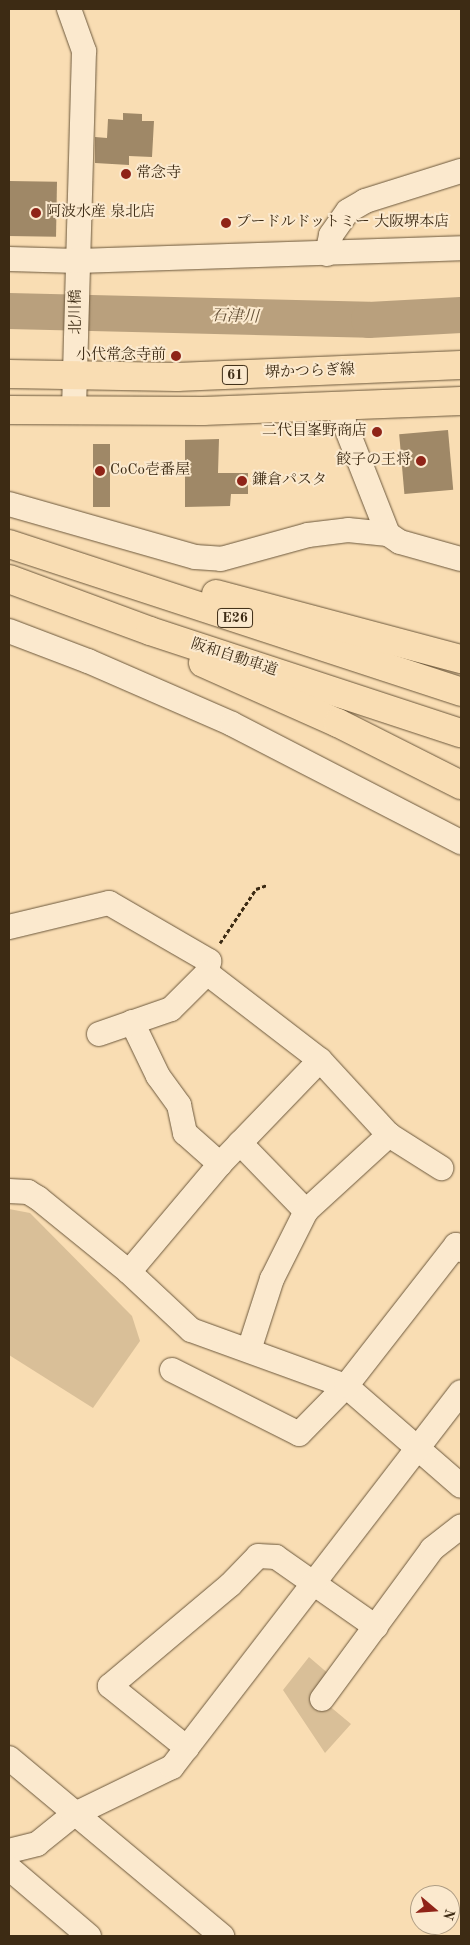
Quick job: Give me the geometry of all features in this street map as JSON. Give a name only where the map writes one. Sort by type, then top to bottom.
[{"type":"main road","name":"堺かつらぎ線","points":[[9,374],[76,364],[177,378],[461,365]]},
{"type":"main road","points":[[9,410],[74,411],[338,407],[461,401]]},
{"type":"main road","points":[[9,539],[461,659]]},
{"type":"main road","name":"E26","points":[[9,544],[461,692]]},
{"type":"main road","name":"阪和自動車道","points":[[9,579],[150,631],[461,733]]},
{"type":"main road","points":[[150,631],[210,668],[338,723],[461,785]]},
{"type":"street","name":"北川橋","points":[[69,9],[84,50],[74,411]]},
{"type":"street","points":[[327,254],[331,235],[348,210],[365,201],[461,171]]},
{"type":"street","points":[[9,259],[78,266],[461,248]]},
{"type":"street","points":[[338,407],[388,534]]},
{"type":"street","points":[[9,504],[195,557],[221,559],[308,535],[348,530],[388,534],[400,542],[461,559]]},
{"type":"street","points":[[9,631],[88,660],[232,724],[461,842]]},
{"type":"street","points":[[9,927],[109,903],[208,967],[320,1060],[390,1135],[441,1168]]},
{"type":"street","points":[[99,1034],[171,1009],[208,967]]},
{"type":"street","points":[[132,1022],[158,1076],[179,1105],[185,1133],[220,1164]]},
{"type":"street","points":[[129,1272],[220,1164],[320,1060]]},
{"type":"street","points":[[249,1350],[272,1279],[306,1211],[390,1135]]},
{"type":"street","points":[[240,1143],[306,1211]]},
{"type":"street","points":[[9,1191],[28,1192],[38,1198],[129,1272],[191,1330],[346,1386],[461,1486]]},
{"type":"street","points":[[172,1370],[299,1434],[346,1386],[456,1245],[461,1250]]},
{"type":"street","points":[[9,1851],[37,1844],[73,1815],[172,1767],[461,1392]]},
{"type":"street","points":[[322,1699],[432,1549],[461,1526]]},
{"type":"street","points":[[187,1748],[110,1686],[230,1585],[258,1556],[276,1557],[376,1627]]},
{"type":"street","points":[[9,1758],[73,1815],[222,1936]]},
{"type":"street","points":[[9,1868],[89,1936]]},
{"type":"path","points":[[208,967],[256,889],[267,885]]},
{"type":"shaded area","points":[[9,1209],[30,1213],[132,1316],[140,1341],[93,1408],[9,1355]]},
{"type":"shaded area","points":[[309,1657],[330,1675],[315,1694],[351,1724],[325,1753],[283,1690]]},
{"type":"building","points":[[123,113],[142,114],[142,121],[154,121],[152,157],[129,156],[129,165],[95,163],[95,137],[107,138],[108,119],[123,120]]},
{"type":"building","points":[[9,181],[57,182],[56,237],[9,236]]},
{"type":"building","points":[[448,430],[453,490],[404,494],[399,434]]},
{"type":"building","points":[[219,439],[218,473],[248,473],[248,494],[231,494],[230,506],[185,507],[185,440]]},
{"type":"building","points":[[93,444],[110,444],[110,507],[93,507]]},
{"type":"waterway","name":"石津川","points":[[9,311],[369,320],[461,315]]},
{"type":"place","name":"常念寺","points":[[126,174]]},
{"type":"place","name":"阿波水産 泉北店","points":[[36,213]]},
{"type":"place","name":"プードルドットミー 大阪堺本店","points":[[226,223]]},
{"type":"place","name":"小代常念寺前","points":[[176,356]]},
{"type":"place","name":"二代目峯野商店","points":[[377,432]]},
{"type":"place","name":"餃子の王将","points":[[421,461]]},
{"type":"place","name":"CoCo壱番屋","points":[[100,471]]},
{"type":"place","name":"鎌倉パスタ","points":[[242,481]]}]
